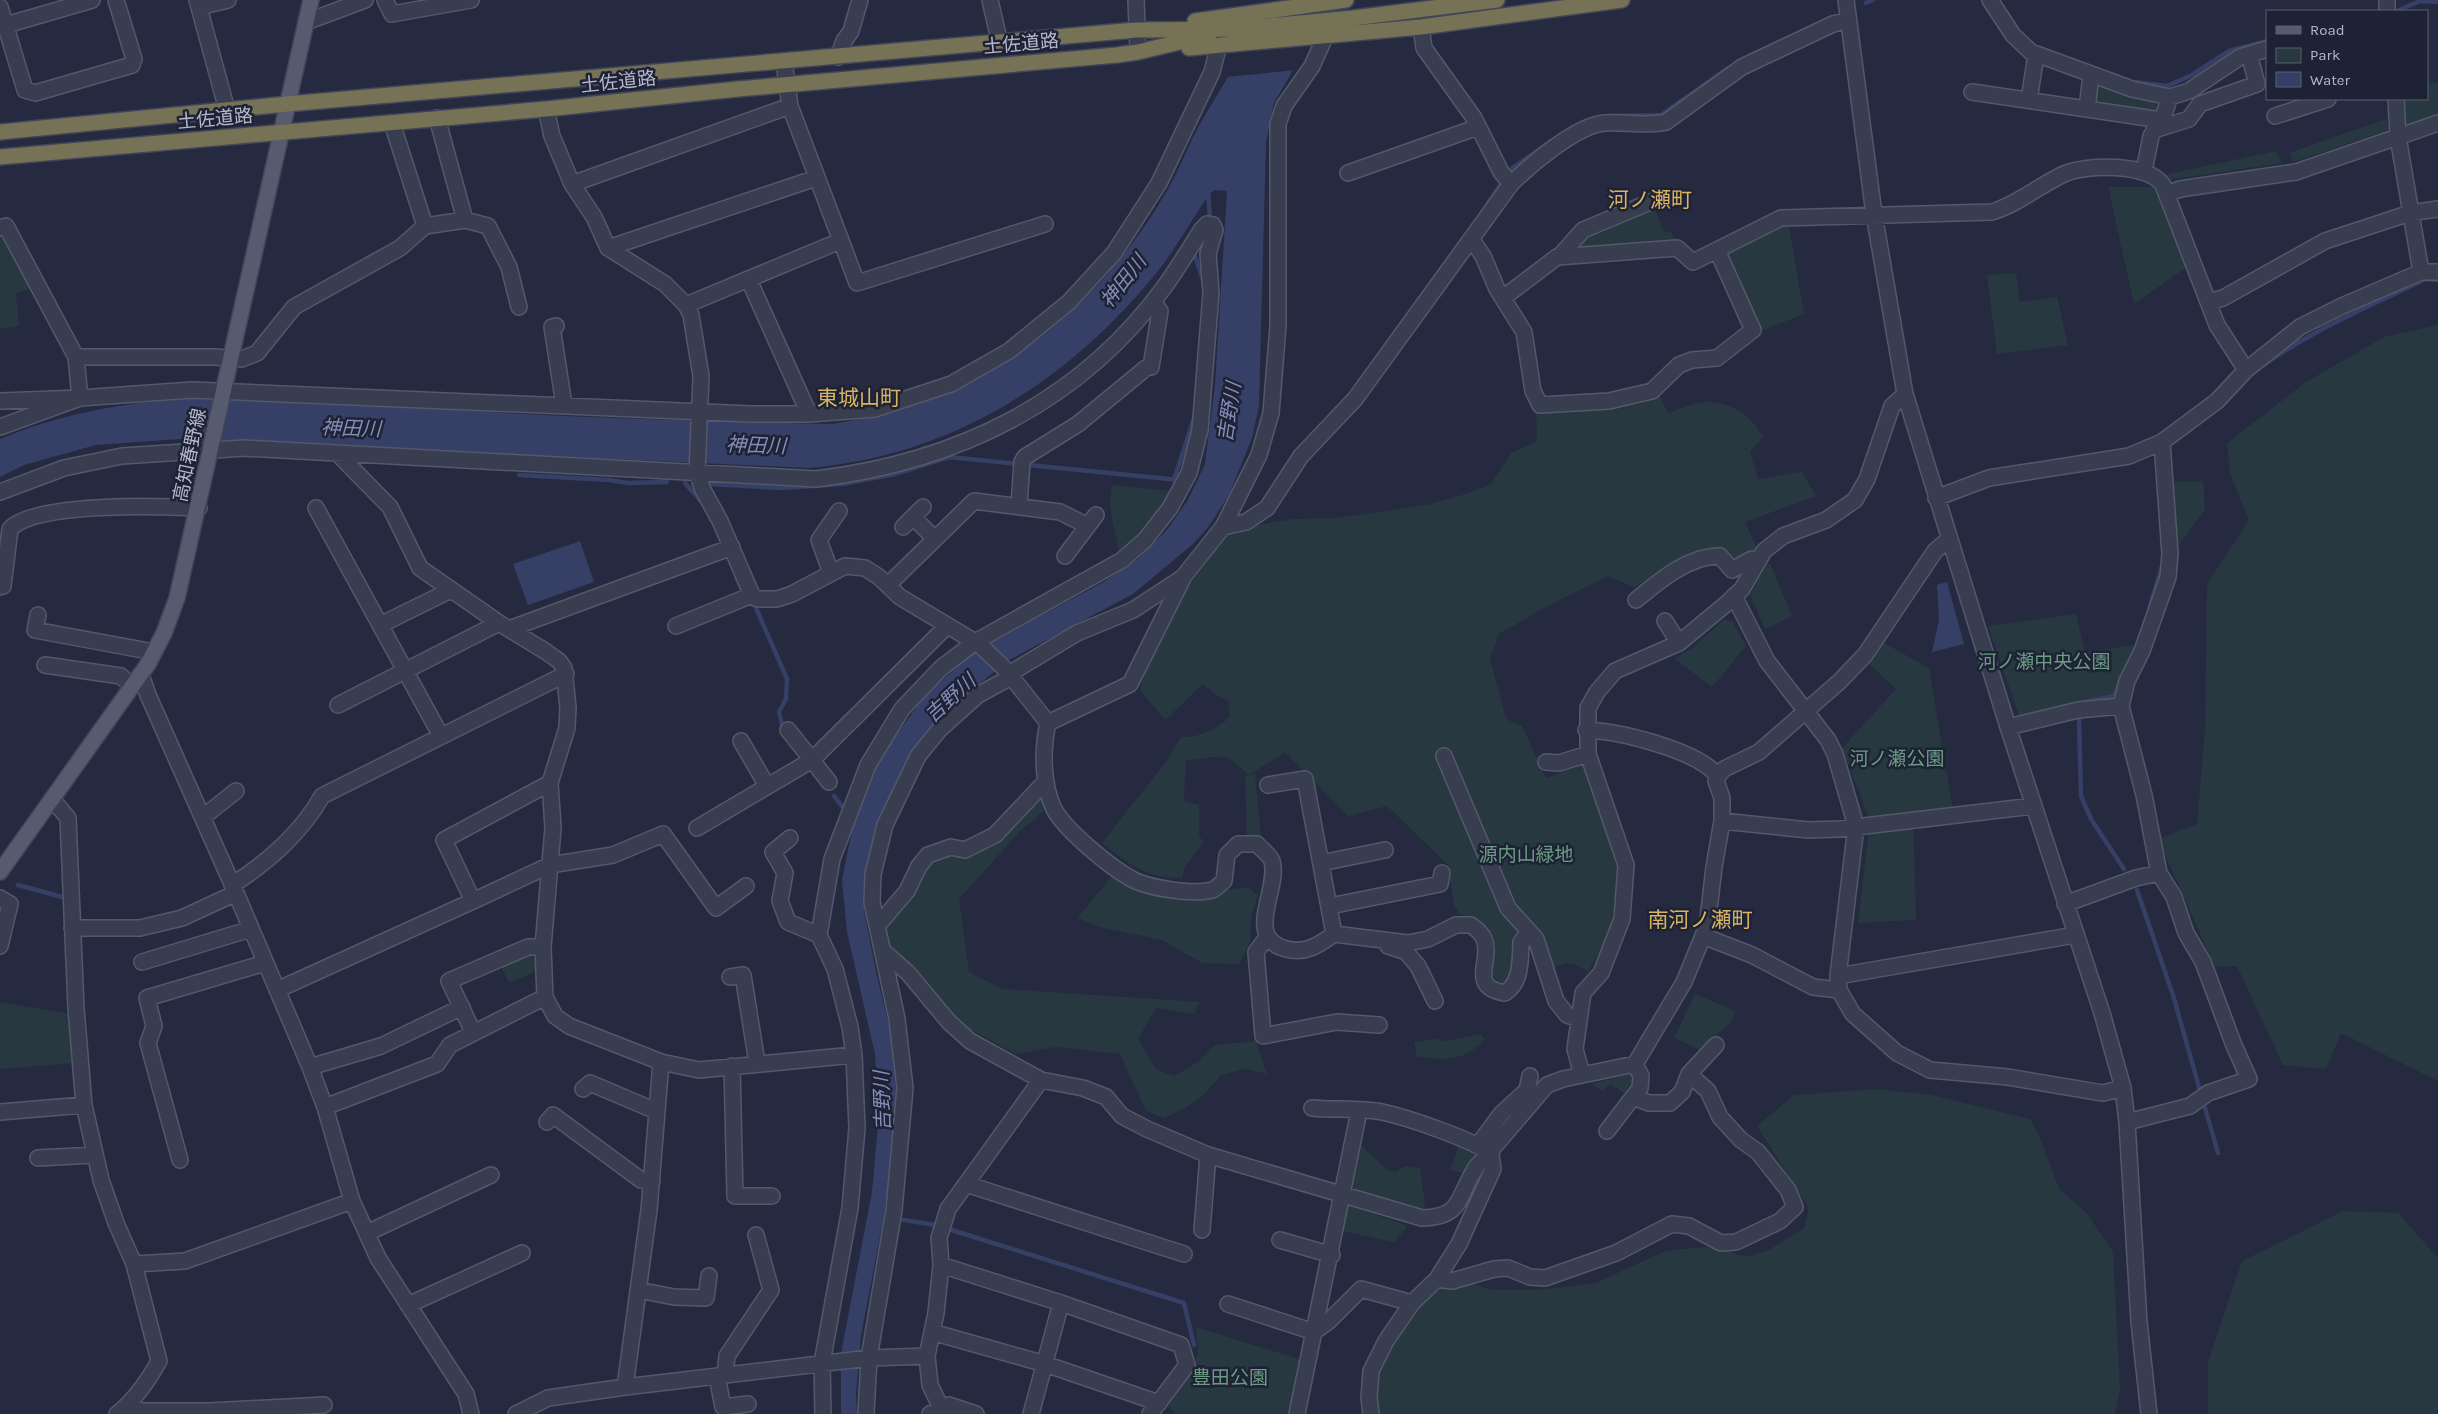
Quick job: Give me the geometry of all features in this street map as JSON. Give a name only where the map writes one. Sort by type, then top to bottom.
[{"type":"highway","points":[[1136,30],[1258,8],[1346,0]]},
{"type":"highway","name":"土佐道路","points":[[0,132],[287,104],[1000,44],[1136,30],[1237,29],[1352,18],[1496,0]]},
{"type":"highway","points":[[1138,52],[1421,28],[1622,0]]},
{"type":"highway","name":"土佐道路","points":[[0,157],[546,109],[786,84],[1138,52],[1237,29]]},
{"type":"main road","name":"高知春野線","points":[[0,872],[136,681],[164,633],[177,598],[310,0]]},
{"type":"street","points":[[6,25],[92,0]]},
{"type":"street","points":[[0,8],[25,90],[34,93],[132,65],[134,59],[116,0]]},
{"type":"street","points":[[227,110],[198,4],[228,0]]},
{"type":"street","points":[[306,22],[365,0]]},
{"type":"street","points":[[384,0],[392,14],[471,0]]},
{"type":"street","points":[[838,57],[844,41],[851,31],[860,0]]},
{"type":"street","points":[[990,0],[1000,44]]},
{"type":"street","points":[[1136,0],[1138,52]]},
{"type":"street","points":[[1846,0],[1874,214],[1905,394],[1948,539],[2065,904],[2102,1013],[2123,1088],[2127,1122],[2139,1322],[2149,1414]]},
{"type":"street","points":[[1990,0],[2013,35],[2036,55],[2132,89],[2170,97],[2189,91],[2226,64],[2266,49]]},
{"type":"street","points":[[1223,528],[1246,522],[1267,508],[1300,456],[1355,400],[1472,240],[1506,178],[1593,124],[1651,126],[1666,122],[1742,67],[1833,24],[1848,20]]},
{"type":"street","points":[[1421,28],[1424,48],[1478,126],[1506,178]]},
{"type":"street","points":[[1048,723],[1130,684],[1184,576],[1223,528],[1259,455],[1271,413],[1278,326],[1278,124],[1284,106],[1312,66],[1323,37]]},
{"type":"street","points":[[0,401],[80,398],[192,390],[564,405],[700,414],[809,414],[875,409],[951,384],[1009,351],[1069,302],[1114,253],[1159,184],[1212,72],[1219,46]]},
{"type":"street","points":[[1972,92],[2087,109],[2157,125],[2190,119],[2200,104],[2257,84],[2249,54]]},
{"type":"street","points":[[2029,100],[2036,55]]},
{"type":"street","points":[[784,62],[790,106],[857,283],[1045,224]]},
{"type":"street","points":[[2087,109],[2091,75]]},
{"type":"street","points":[[2144,171],[2150,136],[2170,97]]},
{"type":"street","points":[[2275,116],[2325,100]]},
{"type":"street","points":[[2396,100],[2398,137],[2421,272]]},
{"type":"street","points":[[572,184],[790,106]]},
{"type":"street","points":[[546,109],[552,136],[572,184],[594,217],[608,248],[665,284],[686,305],[691,315],[697,341],[701,376],[697,470],[703,490],[732,547],[752,594],[758,599],[784,597],[850,565],[860,566],[888,585],[900,597],[977,643],[1008,673],[1048,723]]},
{"type":"street","points":[[437,118],[465,220]]},
{"type":"street","points":[[392,123],[425,226]]},
{"type":"street","points":[[2168,194],[2180,189],[2296,172],[2438,123]]},
{"type":"street","points":[[1348,173],[1478,126]]},
{"type":"street","points":[[1559,257],[1677,248],[1693,262],[1781,218],[1992,212],[2014,203],[2065,174],[2085,169],[2144,171],[2155,175],[2168,194],[2217,325],[2246,370]]},
{"type":"street","points":[[608,248],[816,178]]},
{"type":"street","points":[[1503,298],[1559,257],[1583,230],[1655,200]]},
{"type":"street","points":[[2209,302],[2223,298],[2325,241],[2410,213],[2438,209]]},
{"type":"street","points":[[76,357],[242,359],[257,353],[272,337],[294,307],[400,248],[425,226],[465,220],[488,226],[509,267],[519,307]]},
{"type":"street","points":[[0,492],[31,478],[90,462],[142,454],[211,448],[697,470],[816,479],[893,467],[958,446],[1023,414],[1048,397],[1113,345],[1153,302],[1202,229],[1208,224],[1213,225],[1215,230],[1208,254],[1211,293],[1200,430],[1193,462],[1170,508],[1145,540],[1122,560],[977,643],[941,668],[902,709],[868,765],[832,859],[820,935],[835,969],[854,1055],[857,1128],[850,1208],[827,1362],[823,1414]]},
{"type":"street","points":[[0,228],[6,226],[76,357],[80,398]]},
{"type":"street","points":[[1472,240],[1483,256],[1503,298],[1524,332],[1533,391],[1540,405],[1609,401],[1652,390],[1679,366],[1692,360],[1717,358],[1753,330],[1717,250]]},
{"type":"street","points":[[686,305],[840,241]]},
{"type":"street","points":[[1936,498],[1989,478],[2129,456],[2162,442],[2217,401],[2246,370],[2300,327],[2342,306],[2421,272],[2438,272]]},
{"type":"street","points":[[749,280],[809,414]]},
{"type":"street","points":[[1019,506],[1022,465],[1032,451],[1078,424],[1146,368],[1151,366],[1160,311],[1153,302]]},
{"type":"street","points":[[556,326],[552,327],[564,405]]},
{"type":"street","points":[[1582,1075],[1575,1049],[1583,993],[1601,973],[1622,920],[1620,866],[1588,754],[1586,730],[1588,708],[1596,692],[1615,671],[1679,643],[1734,596],[1742,588],[1764,551],[1783,536],[1826,520],[1855,500],[1867,479],[1892,406],[1905,394]]},
{"type":"street","points":[[0,428],[80,398]]},
{"type":"street","points":[[2127,1122],[2190,1106],[2208,1093],[2249,1079],[2233,1043],[2203,962],[2186,932],[2174,897],[2159,873],[2144,795],[2121,706],[2127,681],[2142,651],[2168,577],[2170,554],[2162,442]]},
{"type":"street","points":[[337,453],[390,506],[420,568],[559,661],[566,674],[567,728],[550,783],[553,828],[543,947],[545,997],[555,1016],[569,1026],[661,1062],[699,1070],[854,1055]]},
{"type":"street","points":[[888,585],[974,501],[1060,512],[1091,520],[1065,556]]},
{"type":"street","points":[[0,587],[3,586],[10,529],[19,522],[56,513],[105,507],[198,508]]},
{"type":"street","points":[[316,508],[441,736]]},
{"type":"street","points":[[831,573],[819,540],[839,511]]},
{"type":"street","points":[[913,517],[935,539]]},
{"type":"street","points":[[882,950],[908,973],[949,1022],[970,1041],[1041,1080],[1083,1088],[1106,1097],[1122,1116],[1146,1129],[1208,1155],[1422,1218],[1441,1218],[1450,1213],[1461,1199],[1476,1167],[1491,1154],[1547,1085],[1582,1075],[1635,1064],[1684,982],[1708,919],[1722,821],[1722,798],[1716,781],[1718,776],[1724,769],[1760,752],[1839,682],[1865,654],[1935,551],[1948,539]]},
{"type":"street","points":[[338,705],[504,626],[732,547]]},
{"type":"street","points":[[1636,600],[1662,579],[1709,556],[1720,556],[1732,570],[1752,559],[1757,562]]},
{"type":"street","points":[[866,1414],[865,1359],[894,1210],[905,1088],[897,1019],[872,902],[874,874],[883,833],[918,756],[939,730],[978,695],[1008,673],[1077,633],[1133,610],[1184,576]]},
{"type":"street","points":[[380,625],[451,590]]},
{"type":"street","points":[[676,626],[752,594]]},
{"type":"street","points":[[1734,596],[1767,661],[1828,740],[1856,826],[1838,983],[1853,1014],[1897,1053],[1930,1070],[2008,1077],[2103,1093],[2123,1088]]},
{"type":"street","points":[[38,615],[35,630],[154,652]]},
{"type":"street","points":[[1665,621],[1679,643]]},
{"type":"street","points":[[697,828],[812,760],[947,626]]},
{"type":"street","points":[[46,665],[121,676],[136,681],[148,696],[203,817],[310,1067],[325,1107],[352,1200],[378,1258],[466,1394],[471,1414]]},
{"type":"street","points":[[72,928],[140,928],[182,918],[234,889],[246,876],[299,830],[322,796],[566,674]]},
{"type":"street","points":[[2008,727],[2078,710],[2121,706]]},
{"type":"street","points":[[1048,723],[1045,737],[1046,781],[1054,809],[1070,832],[1130,878],[1160,888],[1197,891],[1214,890],[1224,881],[1227,855],[1238,844],[1257,844],[1272,860],[1274,882],[1266,905],[1267,937],[1256,952],[1263,1036],[1337,1022],[1379,1025]]},
{"type":"street","points":[[788,730],[829,782]]},
{"type":"street","points":[[1586,730],[1624,734],[1698,759],[1710,766],[1718,776]]},
{"type":"street","points":[[741,741],[767,786]]},
{"type":"street","points":[[1546,762],[1559,763],[1588,754]]},
{"type":"street","points":[[1444,756],[1508,908],[1536,938],[1556,1001],[1567,1015],[1579,1019]]},
{"type":"street","points":[[1268,785],[1305,779],[1334,934]]},
{"type":"street","points":[[878,925],[907,891],[919,866],[928,855],[951,847],[965,850],[995,835],[1046,781]]},
{"type":"street","points":[[473,901],[444,840],[550,783]]},
{"type":"street","points":[[203,817],[236,791]]},
{"type":"street","points":[[52,799],[68,818],[76,1008],[84,1105],[101,1180],[116,1223],[134,1264],[159,1360],[150,1378],[123,1410]]},
{"type":"street","points":[[1722,821],[1808,830],[1839,829],[2034,806]]},
{"type":"street","points":[[277,990],[550,865],[614,856],[663,834],[716,908],[746,886]]},
{"type":"street","points":[[790,838],[774,852],[786,873],[780,901],[788,922],[820,935]]},
{"type":"street","points":[[1322,863],[1385,850]]},
{"type":"street","points":[[1330,906],[1440,884],[1442,873]]},
{"type":"street","points":[[2065,904],[2136,878],[2159,873]]},
{"type":"street","points":[[0,898],[10,904],[0,946]]},
{"type":"street","points":[[1267,937],[1279,947],[1295,952],[1314,948],[1334,934],[1420,942],[1456,925],[1471,925],[1481,933],[1486,941],[1484,979],[1490,989],[1505,993],[1513,988],[1518,977],[1521,942],[1524,937],[1536,938]]},
{"type":"street","points":[[142,962],[251,929]]},
{"type":"street","points":[[1703,936],[1752,955],[1813,987],[2069,936]]},
{"type":"street","points":[[1367,938],[1406,952],[1418,966],[1435,1000]]},
{"type":"street","points":[[473,1032],[449,981],[528,947],[543,947]]},
{"type":"street","points":[[180,1160],[148,1043],[154,1026],[147,998],[265,964]]},
{"type":"street","points":[[730,977],[743,975],[757,1063]]},
{"type":"street","points":[[325,1107],[437,1064],[450,1045],[545,997]]},
{"type":"street","points":[[310,1067],[381,1046],[462,1007]]},
{"type":"street","points":[[1633,1097],[1650,1103],[1670,1103],[1682,1092],[1689,1074],[1716,1046]]},
{"type":"street","points":[[625,1387],[652,1182],[661,1062]]},
{"type":"street","points":[[1607,1131],[1640,1088],[1641,1076],[1635,1064]]},
{"type":"street","points":[[732,1066],[735,1196],[772,1196]]},
{"type":"street","points":[[1437,1279],[1452,1281],[1494,1269],[1508,1268],[1530,1277],[1545,1278],[1581,1263],[1616,1253],[1672,1224],[1689,1226],[1720,1243],[1736,1242],[1780,1221],[1795,1207],[1788,1190],[1758,1152],[1741,1140],[1720,1116],[1708,1091],[1689,1074]]},
{"type":"street","points":[[1478,1145],[1501,1114],[1527,1090],[1530,1076]]},
{"type":"street","points":[[976,1414],[949,1405],[938,1412],[930,1385],[927,1356],[941,1265],[939,1238],[948,1209],[1041,1080]]},
{"type":"street","points":[[582,1089],[590,1083],[656,1111]]},
{"type":"street","points":[[0,1112],[84,1105]]},
{"type":"street","points":[[1312,1108],[1384,1113],[1478,1145],[1491,1154]]},
{"type":"street","points":[[1298,1414],[1344,1196],[1359,1111]]},
{"type":"street","points":[[547,1122],[553,1115],[641,1180],[652,1182]]},
{"type":"street","points":[[1371,1414],[1369,1398],[1371,1372],[1386,1341],[1412,1303],[1437,1279],[1459,1244],[1480,1200],[1492,1169],[1491,1154]]},
{"type":"street","points":[[38,1158],[95,1155]]},
{"type":"street","points":[[1202,1230],[1208,1155]]},
{"type":"street","points":[[367,1232],[492,1175]]},
{"type":"street","points":[[966,1184],[1184,1254]]},
{"type":"street","points":[[134,1264],[184,1261],[352,1200]]},
{"type":"street","points":[[748,1404],[723,1407],[721,1375],[727,1356],[771,1290],[756,1234]]},
{"type":"street","points":[[1280,1240],[1332,1255]]},
{"type":"street","points":[[408,1305],[522,1254]]},
{"type":"street","points":[[932,1332],[1045,1364],[1155,1409],[1187,1365],[1181,1345],[1061,1303],[941,1265]]},
{"type":"street","points":[[638,1290],[674,1297],[706,1298],[709,1276]]},
{"type":"street","points":[[1314,1332],[1329,1321],[1361,1289],[1412,1303]]},
{"type":"street","points":[[1031,1414],[1061,1303]]},
{"type":"street","points":[[1228,1304],[1314,1332]]},
{"type":"street","points":[[516,1414],[548,1398],[625,1387],[827,1362],[927,1356]]},
{"type":"street","points":[[123,1410],[150,1411],[324,1405]]},
{"type":"green space","points":[[2438,83],[2438,115],[2408,126],[2405,121],[2405,100],[2428,100],[2428,84]]},
{"type":"green space","points":[[2097,85],[2139,99],[2154,100],[2157,108],[2151,114],[2093,105]]},
{"type":"green space","points":[[2386,119],[2389,130],[2293,162],[2289,153]]},
{"type":"green space","points":[[2276,151],[2282,163],[2169,180],[2168,174]]},
{"type":"green space","points":[[2108,187],[2157,187],[2188,266],[2134,304]]},
{"type":"green space","points":[[1654,206],[1664,232],[1671,232],[1678,244],[1577,251],[1580,244],[1598,230]]},
{"type":"green space","points":[[1779,223],[1789,225],[1804,314],[1763,330],[1725,250]]},
{"type":"green space","points":[[3,233],[32,288],[16,293],[19,326],[0,329],[0,234]]},
{"type":"green space","points":[[2016,273],[2020,302],[2057,297],[2068,345],[1997,354],[1987,275]]},
{"type":"green space","points":[[2438,325],[2438,1081],[2341,1033],[2326,1069],[2283,1065],[2237,966],[2215,967],[2158,839],[2197,824],[2205,728],[2207,584],[2249,520],[2230,474],[2227,443],[2306,382],[2384,337]]},
{"type":"green space","name":"源内山緑地","points":[[1658,392],[1668,413],[1701,402],[1724,404],[1740,411],[1753,422],[1763,437],[1750,452],[1758,479],[1802,472],[1816,496],[1745,522],[1757,549],[1735,562],[1727,552],[1703,554],[1679,563],[1634,587],[1608,576],[1551,604],[1499,634],[1490,658],[1506,719],[1522,726],[1546,778],[1586,763],[1618,872],[1612,929],[1588,972],[1579,966],[1568,963],[1554,968],[1540,931],[1513,935],[1511,974],[1505,984],[1498,981],[1489,968],[1483,926],[1468,916],[1461,915],[1454,905],[1448,865],[1387,806],[1348,816],[1285,752],[1249,775],[1229,758],[1210,757],[1186,761],[1184,801],[1199,805],[1199,836],[1204,842],[1185,866],[1182,878],[1158,876],[1148,873],[1130,864],[1102,843],[1168,759],[1181,737],[1195,736],[1207,732],[1230,717],[1228,700],[1218,696],[1203,684],[1165,720],[1140,690],[1151,654],[1166,617],[1231,529],[1294,519],[1336,518],[1386,511],[1431,504],[1469,493],[1491,484],[1511,453],[1537,441],[1536,412],[1625,405]]},
{"type":"green space","points":[[2203,481],[2205,509],[2178,546],[2173,482]]},
{"type":"green space","points":[[1113,485],[1171,491],[1156,520],[1120,554],[1110,500]]},
{"type":"green space","points":[[1770,563],[1792,616],[1765,629],[1750,595],[1766,565]]},
{"type":"green space","name":"河ノ瀬中央公園","points":[[2076,614],[2085,652],[2136,645],[2112,701],[2019,716],[1988,626]]},
{"type":"green space","points":[[1725,619],[1733,622],[1746,646],[1712,687],[1674,658],[1690,650]]},
{"type":"green space","name":"河ノ瀬公園","points":[[1884,643],[1929,668],[1953,811],[1913,815],[1916,920],[1858,923],[1870,821],[1842,748],[1896,689],[1869,664]]},
{"type":"green space","points":[[1255,774],[1261,837],[1247,837],[1245,776]]},
{"type":"green space","points":[[1044,788],[1045,810],[1020,831],[959,899],[969,972],[1003,989],[1200,1002],[1194,1014],[1156,1008],[1138,1039],[1156,1069],[1174,1076],[1198,1062],[1215,1045],[1256,1041],[1267,1074],[1245,1069],[1221,1075],[1206,1093],[1184,1109],[1164,1118],[1146,1111],[1120,1054],[1055,1047],[1016,1054],[959,1023],[888,947],[884,926],[923,867],[950,850],[965,854]]},
{"type":"green space","points":[[1113,875],[1139,889],[1195,900],[1222,891],[1247,887],[1258,895],[1252,916],[1250,943],[1246,952],[1238,964],[1202,963],[1162,940],[1103,928],[1077,918]]},
{"type":"green space","points":[[529,954],[535,959],[537,971],[509,983],[500,964]]},
{"type":"green space","points":[[1695,994],[1735,1011],[1731,1022],[1700,1050],[1674,1038]]},
{"type":"green space","points":[[0,1002],[70,1014],[74,1063],[0,1069]]},
{"type":"green space","points":[[1481,1034],[1485,1039],[1470,1052],[1462,1056],[1446,1059],[1417,1057],[1414,1042],[1436,1039],[1445,1041]]},
{"type":"green space","points":[[1631,1074],[1634,1079],[1624,1093],[1610,1084],[1603,1091],[1591,1084]]},
{"type":"green space","points":[[1877,1089],[1932,1095],[2030,1119],[2039,1135],[2059,1189],[2086,1212],[2113,1252],[2120,1390],[2115,1414],[1378,1414],[1376,1392],[1380,1373],[1399,1336],[1416,1309],[1439,1290],[1469,1282],[1491,1290],[1539,1290],[1596,1283],[1665,1251],[1713,1246],[1745,1257],[1769,1250],[1804,1228],[1809,1208],[1757,1126],[1794,1095]]},
{"type":"green space","points":[[1459,1144],[1474,1153],[1473,1160],[1464,1173],[1450,1170]]},
{"type":"green space","points":[[1361,1145],[1385,1168],[1395,1172],[1405,1166],[1420,1168],[1425,1203],[1422,1213],[1351,1194]]},
{"type":"green space","points":[[1348,1205],[1408,1226],[1394,1242],[1342,1231]]},
{"type":"green space","points":[[2343,1211],[2398,1213],[2438,1258],[2438,1414],[2208,1414],[2208,1362],[2242,1261]]},
{"type":"green space","name":"豊田公園","points":[[1196,1327],[1305,1361],[1292,1414],[1176,1414],[1165,1404],[1192,1369],[1198,1354]]},
{"type":"water","points":[[1274,0],[1318,27],[1274,103],[1266,142],[1259,406],[1252,438],[1229,495],[1209,526],[1193,544],[1133,594],[1009,660],[930,727],[909,759],[889,799],[866,869],[864,911],[890,1029],[896,1091],[891,1166],[882,1226],[861,1336],[856,1394],[857,1414],[841,1414],[841,1353],[872,1192],[879,1112],[875,1054],[847,932],[842,880],[852,830],[881,756],[924,697],[971,654],[1105,581],[1138,559],[1166,531],[1188,500],[1205,464],[1215,385],[1227,191],[1214,190],[1208,196],[1165,262],[1123,311],[1086,347],[1046,379],[1004,406],[959,429],[911,448],[861,461],[809,468],[180,439],[96,445],[24,465],[0,477],[0,439],[60,418],[122,405],[185,399],[313,400],[545,415],[832,424],[885,413],[936,397],[983,375],[1026,347],[1067,315],[1104,278],[1137,237],[1167,191],[1199,126]]},
{"type":"water","points":[[580,541],[594,582],[528,605],[513,564]]},
{"type":"water","points":[[1947,582],[1964,644],[1932,652],[1939,620],[1937,585]]},
{"type":"pier","points":[[1272,0],[1345,0],[1329,15],[1296,70],[1226,77]]},
{"type":"waterway","points":[[1866,3],[1873,0]]},
{"type":"waterway","points":[[2399,10],[2420,1],[2438,2]]},
{"type":"waterway","points":[[2135,82],[2167,86],[2192,75],[2229,51],[2266,41]]},
{"type":"waterway","points":[[1608,116],[1661,115],[1728,68]]},
{"type":"waterway","points":[[1488,203],[1511,169],[1551,141]]},
{"type":"waterway","points":[[1208,190],[1210,219]]},
{"type":"waterway","points":[[1194,253],[1204,283]]},
{"type":"waterway","points":[[2264,365],[2303,340],[2343,319],[2426,279],[2438,280]]},
{"type":"waterway","points":[[1174,480],[1195,415]]},
{"type":"waterway","points":[[709,484],[781,488],[843,484],[895,474],[949,457],[1179,480],[1180,477]]},
{"type":"waterway","points":[[519,475],[609,480],[628,483],[667,482]]},
{"type":"waterway","points":[[685,483],[701,501]]},
{"type":"waterway","points":[[2150,606],[2163,563]]},
{"type":"waterway","points":[[737,579],[744,594]]},
{"type":"waterway","points":[[756,608],[787,679],[786,699],[779,712],[784,732]]},
{"type":"waterway","points":[[2085,702],[2114,696],[2120,683]]},
{"type":"waterway","points":[[2079,718],[2081,796],[2091,819],[2124,869]]},
{"type":"waterway","points":[[834,796],[845,810]]},
{"type":"waterway","points":[[18,885],[66,898]]},
{"type":"waterway","points":[[2137,890],[2173,995],[2201,1094]]},
{"type":"waterway","points":[[2203,1101],[2218,1153]]},
{"type":"waterway","points":[[878,1216],[936,1225],[1184,1303],[1194,1345]]},
{"type":"district","name":"河ノ瀬町","points":[[1650,200]]},
{"type":"district","name":"東城山町","points":[[859,398]]},
{"type":"district","name":"南河ノ瀬町","points":[[1700,920]]},
{"type":"water label","name":"神田川","points":[[1123,281]]},
{"type":"water label","name":"吉野川","points":[[1229,412]]},
{"type":"water label","name":"神田川","points":[[351,428]]},
{"type":"water label","name":"神田川","points":[[756,445]]},
{"type":"water label","name":"吉野川","points":[[950,698]]},
{"type":"water label","name":"吉野川","points":[[882,1101]]}]
